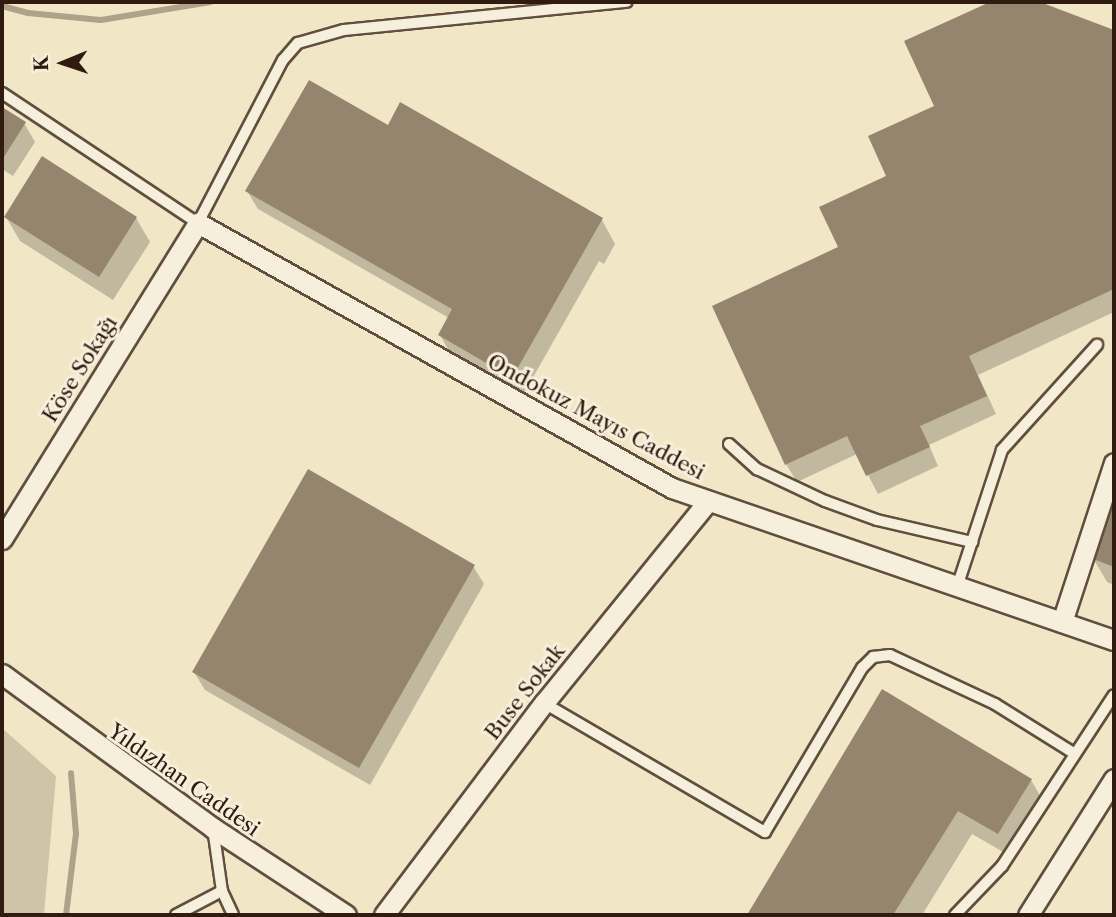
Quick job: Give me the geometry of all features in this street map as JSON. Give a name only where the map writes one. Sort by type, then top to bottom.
[{"type":"street","name":"Ondokuz Mayıs Caddesi","points":[[198,223],[672,488],[1114,640]]},
{"type":"street","name":"Köse Sokağı","points":[[2,539],[198,223]]},
{"type":"street","points":[[1062,622],[1114,463]]},
{"type":"street","name":"Buse Sokak","points":[[384,915],[544,703],[708,501]]},
{"type":"street","name":"Yıldızhan Caddesi","points":[[2,674],[213,828],[346,915]]},
{"type":"street","points":[[1028,915],[1114,779]]},
{"type":"lane","points":[[2,93],[198,223],[283,60],[298,43],[344,30],[627,2]]},
{"type":"lane","points":[[957,587],[1002,450],[1097,345]]},
{"type":"lane","points":[[729,444],[757,469],[825,501],[877,520],[972,542]]},
{"type":"lane","points":[[544,703],[765,832],[862,668],[873,657],[890,655],[984,699],[1075,754]]},
{"type":"lane","points":[[955,915],[1002,866],[1114,695]]},
{"type":"lane","points":[[213,828],[222,891],[233,915]]},
{"type":"lane","points":[[176,915],[222,891]]},
{"type":"shaded area","points":[[2,728],[56,776],[44,915],[2,915]]},
{"type":"building","points":[[990,2],[1040,2],[1114,30],[1114,289],[969,356],[987,396],[920,426],[930,447],[866,476],[847,436],[785,465],[712,306],[838,247],[819,207],[886,176],[868,136],[934,106],[904,41]]},
{"type":"building","points":[[309,80],[388,125],[400,102],[603,218],[512,378],[438,335],[452,309],[245,191]]},
{"type":"building","points":[[2,107],[26,122],[2,160]]},
{"type":"building","points":[[42,156],[137,217],[99,277],[4,217]]},
{"type":"building","points":[[308,469],[475,565],[359,768],[192,672]]},
{"type":"building","points":[[1114,496],[1114,567],[1091,558]]},
{"type":"building","points":[[882,689],[1032,779],[998,834],[958,811],[893,915],[747,915]]},
{"type":"waterway","points":[[2,6],[28,13],[101,20],[211,2]]},
{"type":"waterway","points":[[66,915],[76,834],[71,773]]}]
